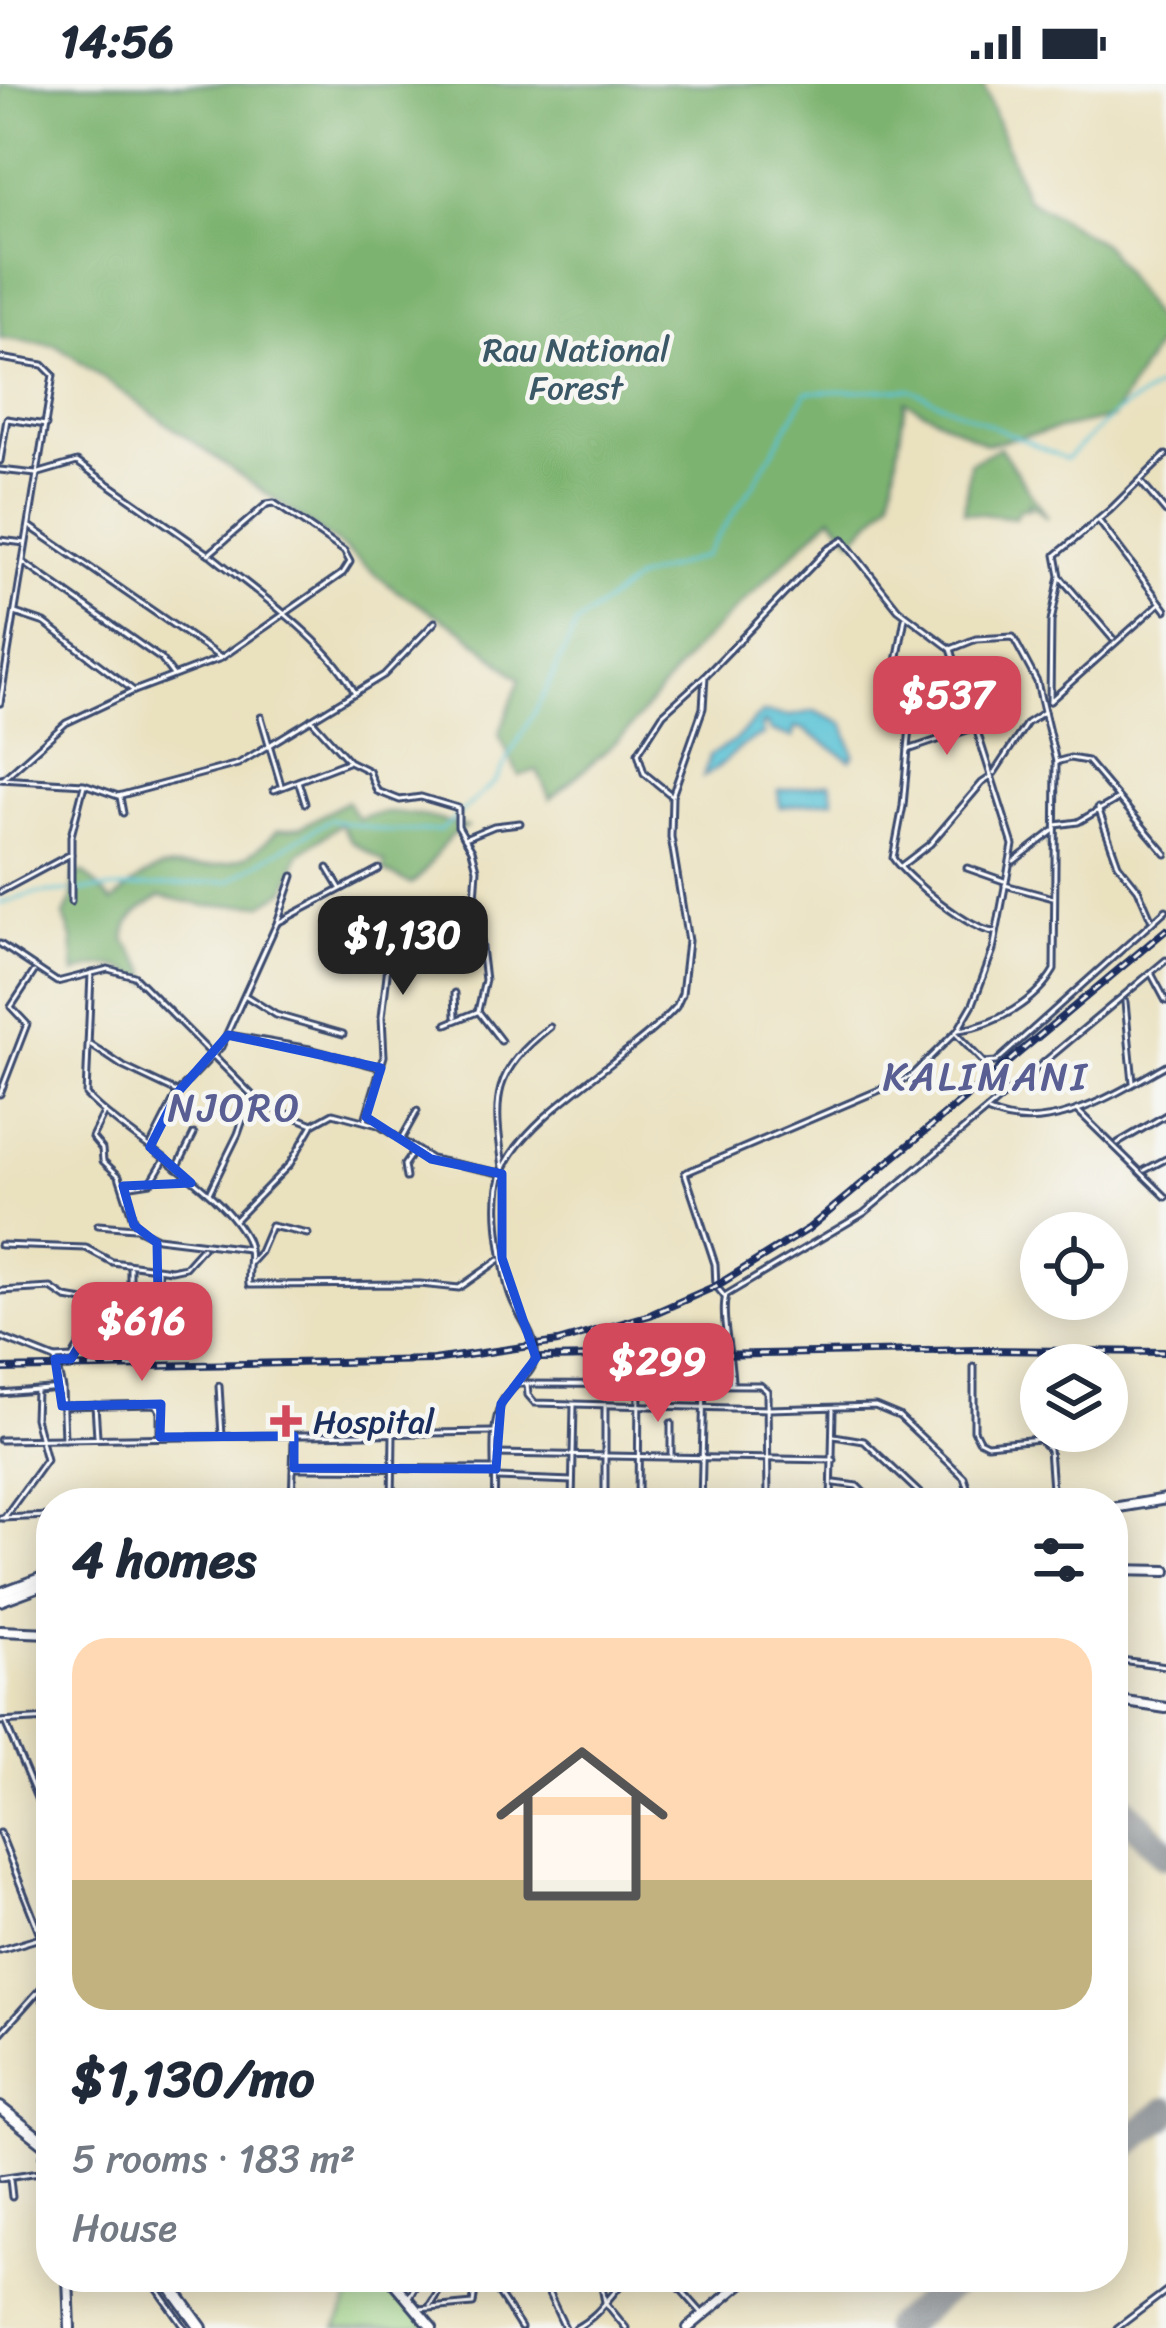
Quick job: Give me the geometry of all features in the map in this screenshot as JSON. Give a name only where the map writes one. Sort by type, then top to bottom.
[{"type":"highway","points":[[0,2108],[36,2138]]},
{"type":"highway","points":[[175,2292],[201,2328]]},
{"type":"street","points":[[0,358],[50,369],[46,425],[0,703]]},
{"type":"street","points":[[0,460],[7,419],[46,425]]},
{"type":"street","points":[[1050,701],[1058,550],[1166,455]]},
{"type":"street","points":[[0,470],[36,475],[77,462],[89,467],[209,554],[284,616],[336,664],[356,695]]},
{"type":"street","points":[[1139,480],[1166,512]]},
{"type":"street","points":[[1,779],[66,723],[221,658],[348,568],[344,551],[271,502],[209,554]]},
{"type":"street","points":[[1097,519],[1166,610]]},
{"type":"street","points":[[30,526],[221,658]]},
{"type":"street","points":[[0,540],[26,544]]},
{"type":"street","points":[[672,796],[638,765],[638,753],[663,714],[839,541],[849,545],[898,609],[951,649],[1013,845],[988,967],[956,1031],[910,1077],[685,1173],[715,1264],[716,1286],[724,1297],[732,1384]]},
{"type":"street","points":[[23,562],[161,659],[174,677]]},
{"type":"street","points":[[1060,576],[1114,641]]},
{"type":"street","points":[[899,867],[930,844],[993,776],[1027,723],[1159,604]]},
{"type":"street","points":[[13,612],[45,623],[134,691]]},
{"type":"street","points":[[906,614],[896,664],[910,708],[904,806],[892,852],[899,867],[975,927],[996,932]]},
{"type":"street","points":[[1,779],[84,784],[119,796],[238,764],[384,675],[434,622]]},
{"type":"street","points":[[951,649],[969,640],[1011,635],[1031,668],[1056,762],[1052,976],[1018,1007],[956,1031]]},
{"type":"street","points":[[503,1171],[536,1128],[676,1007],[682,994],[688,941],[670,832],[672,796],[703,708],[706,676]]},
{"type":"street","points":[[261,717],[282,786]]},
{"type":"street","points":[[311,719],[349,760],[370,771],[379,792],[400,800],[422,797],[457,807],[457,820],[477,869],[475,899],[485,980],[478,1011]]},
{"type":"street","points":[[906,751],[975,728]]},
{"type":"street","points":[[274,790],[349,760]]},
{"type":"street","points":[[1056,762],[1087,761],[1166,854]]},
{"type":"street","points":[[297,779],[305,802]]},
{"type":"street","points":[[71,902],[73,826],[84,784]]},
{"type":"street","points":[[119,796],[123,813]]},
{"type":"street","points":[[1012,862],[1054,828],[1078,822],[1118,799]]},
{"type":"street","points":[[1098,808],[1118,864],[1138,889],[1153,922]]},
{"type":"street","points":[[464,838],[494,826],[520,823]]},
{"type":"street","points":[[0,892],[71,854]]},
{"type":"street","points":[[328,868],[341,889]]},
{"type":"street","points":[[277,923],[379,868]]},
{"type":"street","points":[[967,868],[1054,898]]},
{"type":"street","points":[[150,1147],[178,1092],[214,1057],[228,1035],[293,876]]},
{"type":"street","points":[[364,1121],[381,1068],[389,957],[413,910],[430,900],[475,899]]},
{"type":"street","points":[[451,902],[447,932],[457,961]]},
{"type":"street","points":[[956,1031],[984,1063],[996,1062],[1166,910]]},
{"type":"street","points":[[0,944],[34,970],[62,983],[113,970],[134,976],[263,1106],[313,1124]]},
{"type":"street","points":[[724,1297],[864,1214],[1166,961]]},
{"type":"street","points":[[0,1094],[27,1024],[11,1007],[28,987],[34,970]]},
{"type":"street","points":[[91,973],[85,1092],[208,1194],[233,1222],[249,1250],[247,1279],[251,1286],[420,1284],[459,1288],[502,1258]]},
{"type":"street","points":[[1151,973],[1166,1001]]},
{"type":"street","points":[[455,993],[457,1019]]},
{"type":"street","points":[[245,995],[276,1015],[343,1034]]},
{"type":"street","points":[[1124,998],[1133,1084]]},
{"type":"street","points":[[447,1024],[478,1011]]},
{"type":"street","points":[[478,1011],[501,1041]]},
{"type":"street","points":[[495,1488],[494,1432],[504,1398],[534,1362],[535,1347],[511,1298],[502,1258],[500,1088],[518,1053],[550,1027]]},
{"type":"street","points":[[228,1035],[310,1049],[381,1068]]},
{"type":"street","points":[[88,1042],[124,1067],[178,1092]]},
{"type":"street","points":[[988,1111],[1023,1118],[1076,1109],[1166,1065]]},
{"type":"street","points":[[208,1194],[251,1096]]},
{"type":"street","points":[[1076,1109],[1166,1197]]},
{"type":"street","points":[[104,1111],[92,1137],[102,1149],[102,1160],[115,1170],[123,1186],[136,1228]]},
{"type":"street","points":[[400,1142],[417,1111]]},
{"type":"street","points":[[233,1222],[290,1164],[313,1124],[333,1113],[378,1125],[431,1159],[503,1171]]},
{"type":"street","points":[[1116,1144],[1166,1114]]},
{"type":"street","points":[[176,1170],[194,1134]]},
{"type":"street","points":[[406,1178],[404,1165],[414,1150]]},
{"type":"street","points":[[1143,1171],[1166,1159]]},
{"type":"street","points":[[123,1186],[151,1182],[164,1160]]},
{"type":"street","points":[[98,1226],[136,1228],[150,1237],[249,1250]]},
{"type":"street","points":[[250,1263],[271,1226],[308,1234]]},
{"type":"street","points":[[0,1245],[86,1248],[112,1262],[158,1269],[185,1267],[204,1246]]},
{"type":"street","points":[[93,1323],[116,1315],[129,1298],[130,1266]]},
{"type":"street","points":[[149,1359],[158,1345],[158,1269]]},
{"type":"street","points":[[0,1291],[49,1288],[66,1298],[95,1303],[99,1312],[72,1358],[55,1359],[1,1337],[0,1330]]},
{"type":"street","points":[[129,1298],[158,1321]]},
{"type":"street","points":[[55,1359],[62,1388],[64,1439]]},
{"type":"street","points":[[974,1367],[974,1430],[979,1440],[987,1444],[1040,1439],[1049,1449],[1053,1488]]},
{"type":"street","points":[[518,1384],[751,1384],[765,1388],[769,1488]]},
{"type":"street","points":[[527,1384],[528,1396],[535,1403],[769,1409],[875,1406],[899,1416],[964,1477],[969,1488]]},
{"type":"street","points":[[639,1384],[639,1488]]},
{"type":"street","points":[[702,1488],[704,1384]]},
{"type":"street","points":[[220,1386],[222,1437]]},
{"type":"street","points":[[0,1393],[62,1388]]},
{"type":"street","points":[[2,1518],[46,1460],[35,1418],[36,1391]]},
{"type":"street","points":[[62,1406],[156,1404],[160,1437]]},
{"type":"street","points":[[95,1405],[97,1438]]},
{"type":"street","points":[[573,1488],[574,1405]]},
{"type":"street","points":[[605,1405],[605,1488]]},
{"type":"street","points":[[832,1488],[833,1408]]},
{"type":"street","points":[[671,1423],[671,1457]]},
{"type":"street","points":[[0,1440],[494,1432]]},
{"type":"street","points":[[392,1488],[393,1435]]},
{"type":"street","points":[[293,1488],[294,1436]]},
{"type":"street","points":[[834,1436],[864,1441],[914,1488]]},
{"type":"street","points":[[495,1454],[834,1460]]},
{"type":"street","points":[[294,1468],[496,1468]]},
{"type":"street","points":[[496,1478],[573,1481]]},
{"type":"street","points":[[833,1483],[859,1488]]},
{"type":"street","points":[[1128,1505],[1166,1499]]},
{"type":"street","points":[[2,1518],[36,1517]]},
{"type":"street","points":[[1128,1570],[1166,1571]]},
{"type":"street","points":[[0,1597],[36,1584]]},
{"type":"street","points":[[0,1631],[36,1632]]},
{"type":"street","points":[[1128,1661],[1166,1666]]},
{"type":"street","points":[[1128,1702],[1166,1708]]},
{"type":"street","points":[[36,1720],[3,1722],[36,1797]]},
{"type":"street","points":[[0,1833],[36,1925]]},
{"type":"street","points":[[0,1855],[8,1852]]},
{"type":"street","points":[[0,1950],[36,1939]]},
{"type":"street","points":[[0,2034],[36,1992]]},
{"type":"street","points":[[0,2178],[36,2173]]},
{"type":"street","points":[[10,2177],[12,2197]]},
{"type":"street","points":[[1117,2328],[1166,2290]]},
{"type":"street","points":[[69,2292],[70,2328]]},
{"type":"street","points":[[160,2292],[185,2328]]},
{"type":"street","points":[[403,2292],[422,2308],[432,2328]]},
{"type":"street","points":[[409,2298],[412,2292]]},
{"type":"street","points":[[422,2308],[442,2292]]},
{"type":"street","points":[[422,2308],[474,2303],[475,2292]]},
{"type":"street","points":[[497,2292],[521,2328]]},
{"type":"street","points":[[549,2292],[565,2328]]},
{"type":"street","points":[[603,2292],[605,2302],[626,2328]]},
{"type":"street","points":[[576,2328],[600,2315],[614,2292]]},
{"type":"street","points":[[683,2292],[703,2314]]},
{"type":"street","points":[[688,2328],[730,2292]]},
{"type":"highlighted area","points":[[228,1035],[381,1068],[366,1117],[431,1159],[502,1174],[502,1258],[536,1358],[501,1404],[496,1469],[294,1468],[294,1436],[160,1437],[161,1404],[62,1406],[55,1359],[71,1359],[93,1323],[116,1318],[126,1298],[158,1296],[157,1243],[134,1225],[123,1186],[191,1183],[150,1147],[178,1092]]},
{"type":"green space","name":"Rau National Forest","points":[[0,84],[983,84],[1026,198],[1106,246],[1164,333],[1112,418],[986,444],[905,401],[891,499],[853,540],[832,516],[692,652],[625,734],[550,799],[537,770],[519,776],[499,735],[520,679],[465,632],[395,590],[345,549],[57,346],[0,338]]},
{"type":"green space","points":[[1000,447],[1047,518],[1028,502],[1029,509],[1019,509],[1015,518],[964,512],[970,463]]},
{"type":"green space","points":[[347,801],[358,819],[398,813],[466,827],[449,838],[411,884],[384,871],[385,863],[351,841],[341,824],[299,854],[286,890],[263,904],[207,906],[160,896],[141,909],[128,924],[125,940],[147,970],[149,983],[114,966],[75,974],[72,938],[64,916],[72,898],[74,874],[84,873],[113,902],[161,868],[239,859],[277,830],[301,827]]},
{"type":"green space","points":[[353,2292],[397,2292],[429,2328],[336,2328]]},
{"type":"water","points":[[814,711],[844,724],[854,755],[850,760],[803,729],[795,727],[792,738],[771,731],[765,723],[763,735],[703,777],[710,755],[733,742],[762,713],[792,716]]},
{"type":"water","points":[[830,783],[834,800],[780,807],[778,791]]},
{"type":"waterway","points":[[75,891],[229,881],[330,820],[387,831],[440,831],[495,782],[577,624],[636,579],[704,556],[754,484],[807,392],[910,389],[1066,459],[1114,414],[1166,382]]},
{"type":"waterway","points":[[0,904],[33,894],[68,891]]},
{"type":"runway","points":[[1128,1815],[1166,1854]]},
{"type":"runway","points":[[1128,2142],[1166,2112]]},
{"type":"runway","points":[[897,2328],[941,2292]]},
{"type":"railway","points":[[0,1369],[433,1360],[558,1342],[650,1315],[716,1286],[808,1229],[1166,930]]},
{"type":"railway","points":[[542,1358],[978,1350],[1166,1352]]},
{"type":"place","name":"Hospital","points":[[286,1421]]},
{"type":"district","name":"KALIMANI","points":[[986,1076]]},
{"type":"district","name":"NJORO","points":[[235,1107]]}]
